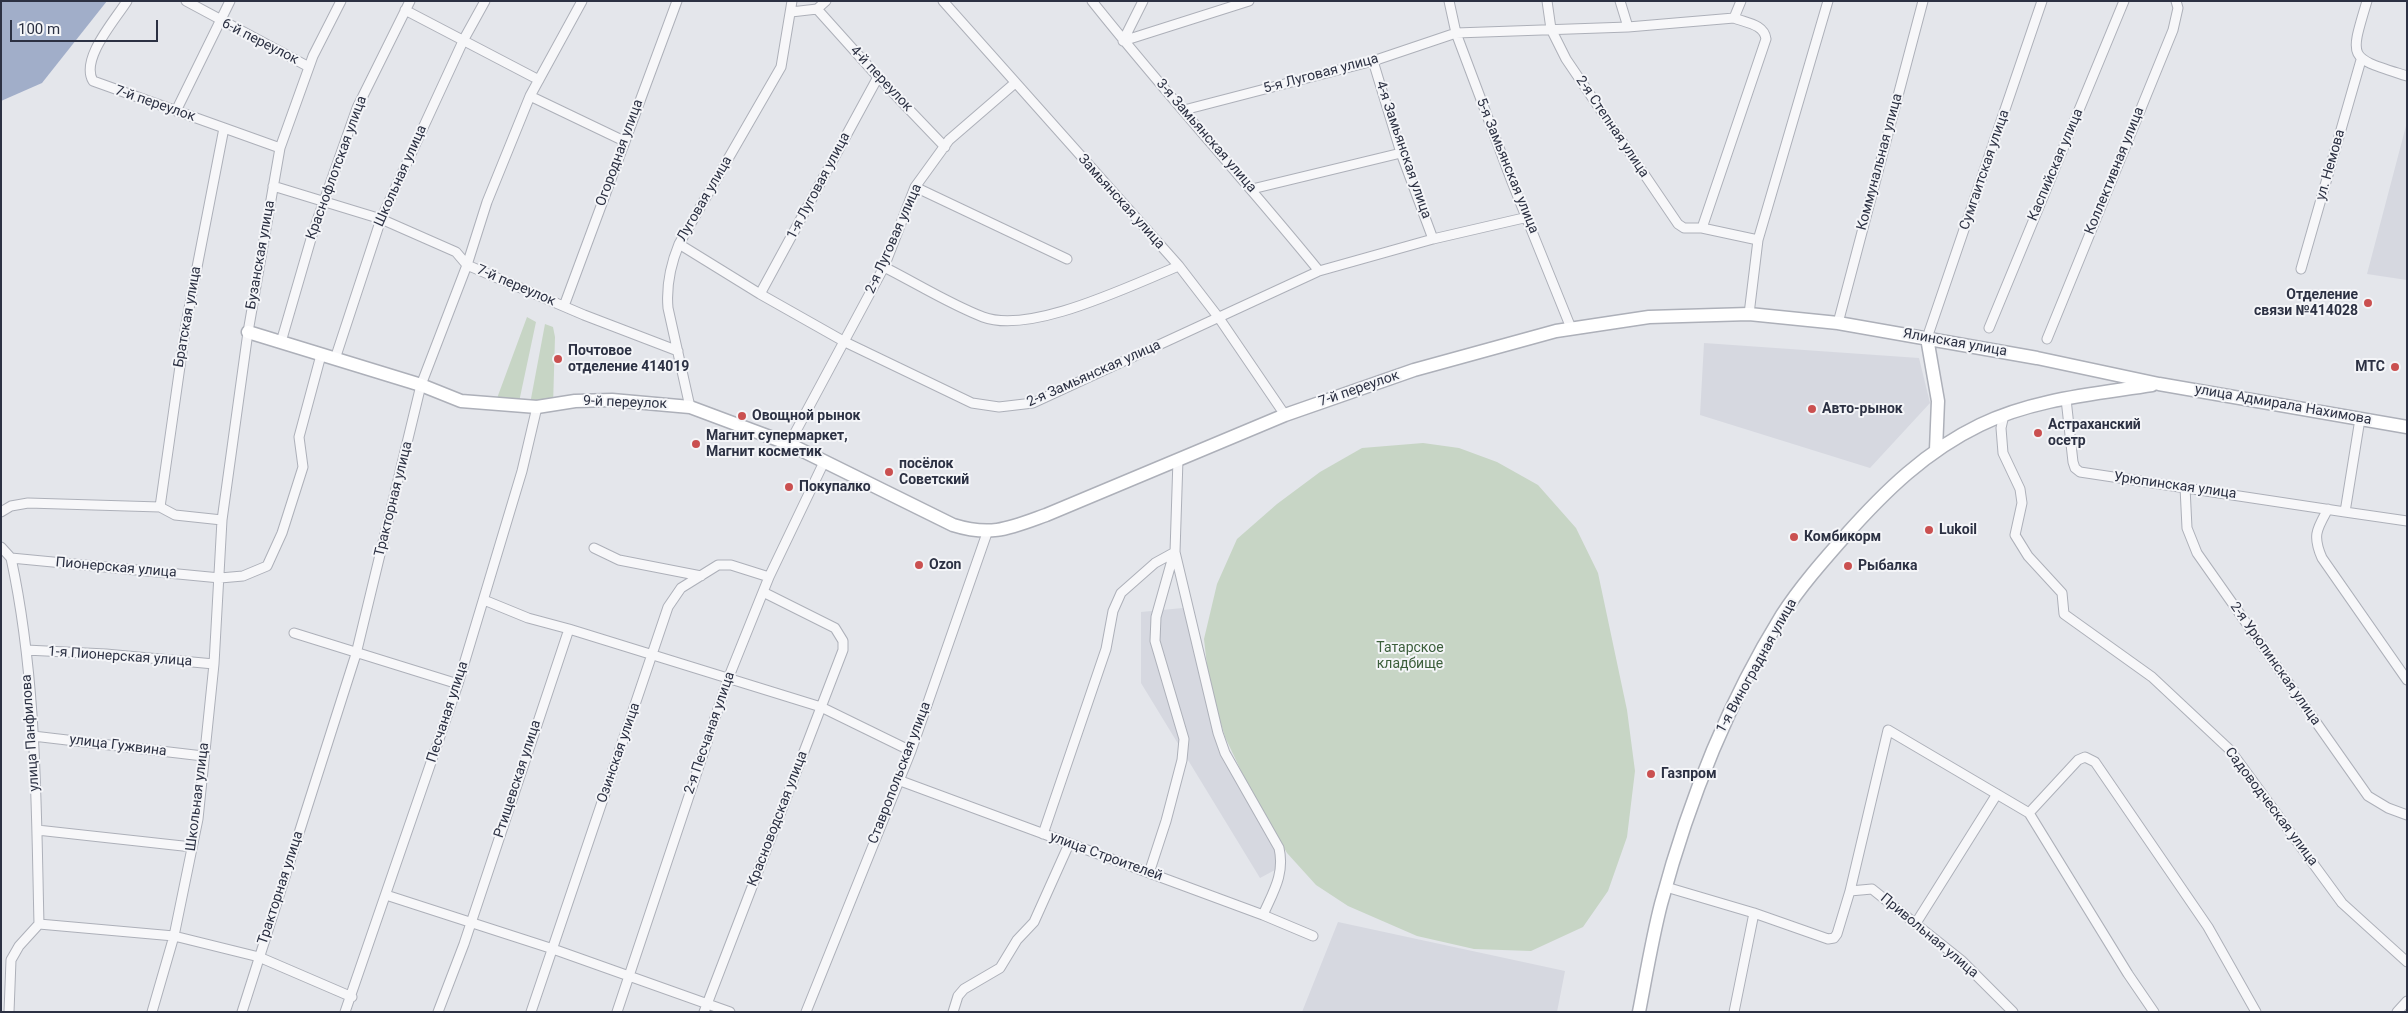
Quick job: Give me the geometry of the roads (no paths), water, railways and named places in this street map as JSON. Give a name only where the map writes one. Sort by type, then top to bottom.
[{"type":"street","name":"7-й переулок","points":[[127,1],[91,58],[90,77],[97,84],[280,148]]},
{"type":"street","name":"6-й переулок","points":[[186,1],[219,21],[309,66]]},
{"type":"street","points":[[176,111],[230,1]]},
{"type":"street","name":"Бузанская улица","points":[[222,520],[248,332],[280,148],[309,66],[341,1]]},
{"type":"street","name":"Краснофлотская улица","points":[[281,342],[323,202],[357,108],[410,1]]},
{"type":"street","name":"Школьная улица","points":[[335,359],[380,219],[464,39],[485,1]]},
{"type":"street","name":"Тракторная улица","points":[[242,1012],[356,654],[421,386],[467,265],[487,202],[530,96],[582,1]]},
{"type":"street","name":"Огородная улица","points":[[564,306],[677,1]]},
{"type":"street","name":"Луговая улица","points":[[690,407],[667,292],[672,261],[679,244],[781,67],[792,1]]},
{"type":"street","points":[[791,12],[817,9],[826,1]]},
{"type":"street","name":"Замьянская улица","points":[[943,1],[1179,266],[1220,318],[1285,416]]},
{"type":"street","name":"3-я Замьянская улица","points":[[1092,1],[1123,41],[1252,189],[1319,272]]},
{"type":"street","points":[[1123,41],[1144,1]]},
{"type":"street","points":[[1123,41],[1249,1]]},
{"type":"street","name":"5-я Замьянская улица","points":[[1449,1],[1456,33],[1512,182],[1528,217],[1571,328]]},
{"type":"street","name":"2-я Степная улица","points":[[1547,1],[1552,29],[1566,59],[1678,224],[1684,228],[1702,228],[1758,240]]},
{"type":"street","points":[[1620,1],[1628,27]]},
{"type":"street","points":[[1702,228],[1766,39],[1764,32],[1759,27],[1734,18],[1741,1]]},
{"type":"street","points":[[1749,314],[1758,240],[1828,1]]},
{"type":"street","name":"Коммунальная улица","points":[[1838,323],[1923,1]]},
{"type":"street","name":"Сумгаитская улица","points":[[1927,338],[2042,1]]},
{"type":"street","name":"Каспийская улица","points":[[1988,328],[2124,1]]},
{"type":"street","name":"Коллективная улица","points":[[2047,339],[2173,30],[2178,8],[2176,1]]},
{"type":"street","points":[[2366,1],[2356,40],[2356,48],[2361,60],[2407,76]]},
{"type":"street","name":"4-й переулок","points":[[817,9],[878,77],[945,147]]},
{"type":"street","points":[[405,10],[464,39],[538,80]]},
{"type":"street","name":"5-я Луговая улица","points":[[1184,110],[1373,61],[1456,33],[1628,27],[1734,18]]},
{"type":"street","name":"ул. Немова","points":[[2301,269],[2361,60]]},
{"type":"street","name":"4-я Замьянская улица","points":[[1373,61],[1402,153],[1433,239]]},
{"type":"street","name":"1-я Луговая улица","points":[[760,294],[878,77]]},
{"type":"street","name":"2-я Луговая улица","points":[[790,444],[884,267],[915,187],[949,140],[1015,83]]},
{"type":"street","points":[[530,96],[624,141]]},
{"type":"street","name":"Братская улица","points":[[160,507],[186,324],[224,128]]},
{"type":"street","points":[[1252,189],[1402,153]]},
{"type":"street","name":"7-й переулок","points":[[273,186],[380,219],[456,252],[467,265],[678,351]]},
{"type":"street","points":[[915,187],[1067,258]]},
{"type":"street","name":"2-я Замьянская улица","points":[[679,244],[760,294],[845,342],[972,404],[999,408],[1033,403],[1319,272],[1433,239],[1528,217]]},
{"type":"street","points":[[884,267],[983,317],[1005,321],[1068,310],[1179,266]]},
{"type":"street","name":"7-й переулок","points":[[988,532],[1017,526],[1046,515],[1285,416],[1414,370],[1509,342],[1571,328],[1649,317],[1749,314]]},
{"type":"street","name":"Ялинская улица","points":[[1749,314],[1838,323],[1927,338],[2159,384]]},
{"type":"street","name":"9-й переулок","points":[[248,332],[421,386],[461,401],[537,407],[575,401],[612,400],[690,407],[790,444],[954,525],[975,532],[988,532]]},
{"type":"street","points":[[1927,338],[1938,401],[1936,450]]},
{"type":"street","points":[[220,578],[249,574],[264,568],[271,561],[303,467],[299,436],[321,354]]},
{"type":"street","name":"1-я Виноградная улица","points":[[1639,1012],[1666,886],[1697,790],[1719,734],[1782,615],[1811,574],[1863,515],[1911,469],[1936,450],[1982,424],[2004,415],[2066,399],[2159,384]]},
{"type":"street","name":"улица Адмирала Нахимова","points":[[2159,384],[2407,427]]},
{"type":"street","name":"Урюпинская улица","points":[[2066,399],[2075,468],[2086,473],[2184,486],[2407,522]]},
{"type":"street","name":"Песчаная улица","points":[[345,1012],[352,997],[458,684],[522,471],[537,407]]},
{"type":"street","name":"Садоводческая улица","points":[[2004,415],[2001,428],[2003,453],[2020,489],[2022,503],[2015,535],[2028,556],[2062,593],[2064,614],[2152,677],[2230,750],[2342,903],[2407,962]]},
{"type":"street","points":[[2345,512],[2360,419]]},
{"type":"street","points":[[1149,874],[1166,821],[1182,760],[1184,739],[1155,641],[1156,617],[1175,552],[1178,459]]},
{"type":"street","name":"2-я Песчаная улица","points":[[617,1012],[728,678],[769,577],[824,462]]},
{"type":"street","name":"2-я Урюпинская улица","points":[[2184,486],[2187,528],[2197,553],[2368,796],[2388,808],[2407,815]]},
{"type":"street","points":[[1,512],[11,506],[28,503],[160,507],[175,516],[222,520]]},
{"type":"street","points":[[2328,508],[2318,528],[2316,546],[2322,558],[2407,680]]},
{"type":"street","name":"Школьная улица","points":[[152,1012],[174,936],[198,819],[214,664],[222,520]]},
{"type":"street","name":"Ставропольская улица","points":[[806,1012],[911,751],[988,532]]},
{"type":"street","points":[[1,547],[11,558]]},
{"type":"street","points":[[594,548],[619,560],[701,576]]},
{"type":"street","points":[[1043,834],[1106,649],[1120,592],[1155,563],[1175,552]]},
{"type":"street","points":[[1175,552],[1218,733],[1225,753],[1278,848],[1282,860],[1280,876],[1262,915]]},
{"type":"street","name":"Пионерская улица","points":[[11,558],[220,578]]},
{"type":"street","name":"улица Панфилова","points":[[11,558],[26,650],[33,736],[39,924]]},
{"type":"street","name":"Озинская улица","points":[[531,1012],[668,607],[675,594],[718,565],[731,565],[769,577]]},
{"type":"street","name":"Красноводская улица","points":[[705,1007],[843,650],[843,641],[835,628],[763,592]]},
{"type":"street","points":[[484,600],[528,618],[653,654],[821,707],[911,751]]},
{"type":"street","name":"Ртищевская улица","points":[[438,1012],[464,944],[568,629]]},
{"type":"street","points":[[294,633],[356,654],[458,684]]},
{"type":"street","name":"1-я Пионерская улица","points":[[26,650],[106,654],[214,664]]},
{"type":"street","points":[[1666,886],[1754,913],[1822,939],[1834,938],[1840,927],[1850,891],[1888,730],[2029,814],[2128,974],[2154,1012]]},
{"type":"street","name":"улица Гужвина","points":[[33,736],[203,756]]},
{"type":"street","points":[[2029,814],[2078,760],[2085,757],[2095,762],[2208,927],[2256,1012]]},
{"type":"street","name":"улица Строителей","points":[[898,780],[1262,915],[1313,936]]},
{"type":"street","points":[[1916,923],[1997,794]]},
{"type":"street","points":[[36,830],[192,847]]},
{"type":"street","points":[[953,1012],[964,989],[1000,968],[1017,940],[1034,922],[1069,844]]},
{"type":"street","name":"Привольная улица","points":[[1850,891],[1872,889],[1961,960],[2013,1012]]},
{"type":"street","points":[[386,895],[553,949],[705,1007],[730,1012]]},
{"type":"street","points":[[1735,1011],[1754,913]]},
{"type":"street","points":[[9,1012],[11,960],[19,946],[39,924],[174,936],[259,957],[352,997]]},
{"type":"street","points":[[2397,1012],[2407,1001]]},
{"type":"water","points":[[1,1],[107,1],[42,83],[1,101]]},
{"type":"place","name":"Отделение связи №414028","points":[[2368,303]]},
{"type":"place","name":"Почтовое отделение 414019","points":[[558,359]]},
{"type":"place","name":"МТС","points":[[2395,367]]},
{"type":"place","name":"Авто-рынок","points":[[1812,409]]},
{"type":"place","name":"Овощной рынок","points":[[742,416]]},
{"type":"place","name":"Астраханский осетр","points":[[2038,433]]},
{"type":"place","name":"Магнит супермаркет, Магнит косметик","points":[[696,444]]},
{"type":"place","name":"посёлок Советский","points":[[889,472]]},
{"type":"place","name":"Покупалко","points":[[789,487]]},
{"type":"place","name":"Lukoil","points":[[1929,530]]},
{"type":"place","name":"Комбикорм","points":[[1794,537]]},
{"type":"place","name":"Ozon","points":[[919,565]]},
{"type":"place","name":"Рыбалка","points":[[1848,566]]},
{"type":"place","name":"Газпром","points":[[1651,774]]},
{"type":"park label","name":"Татарское кладбище","points":[[1410,656]]}]
